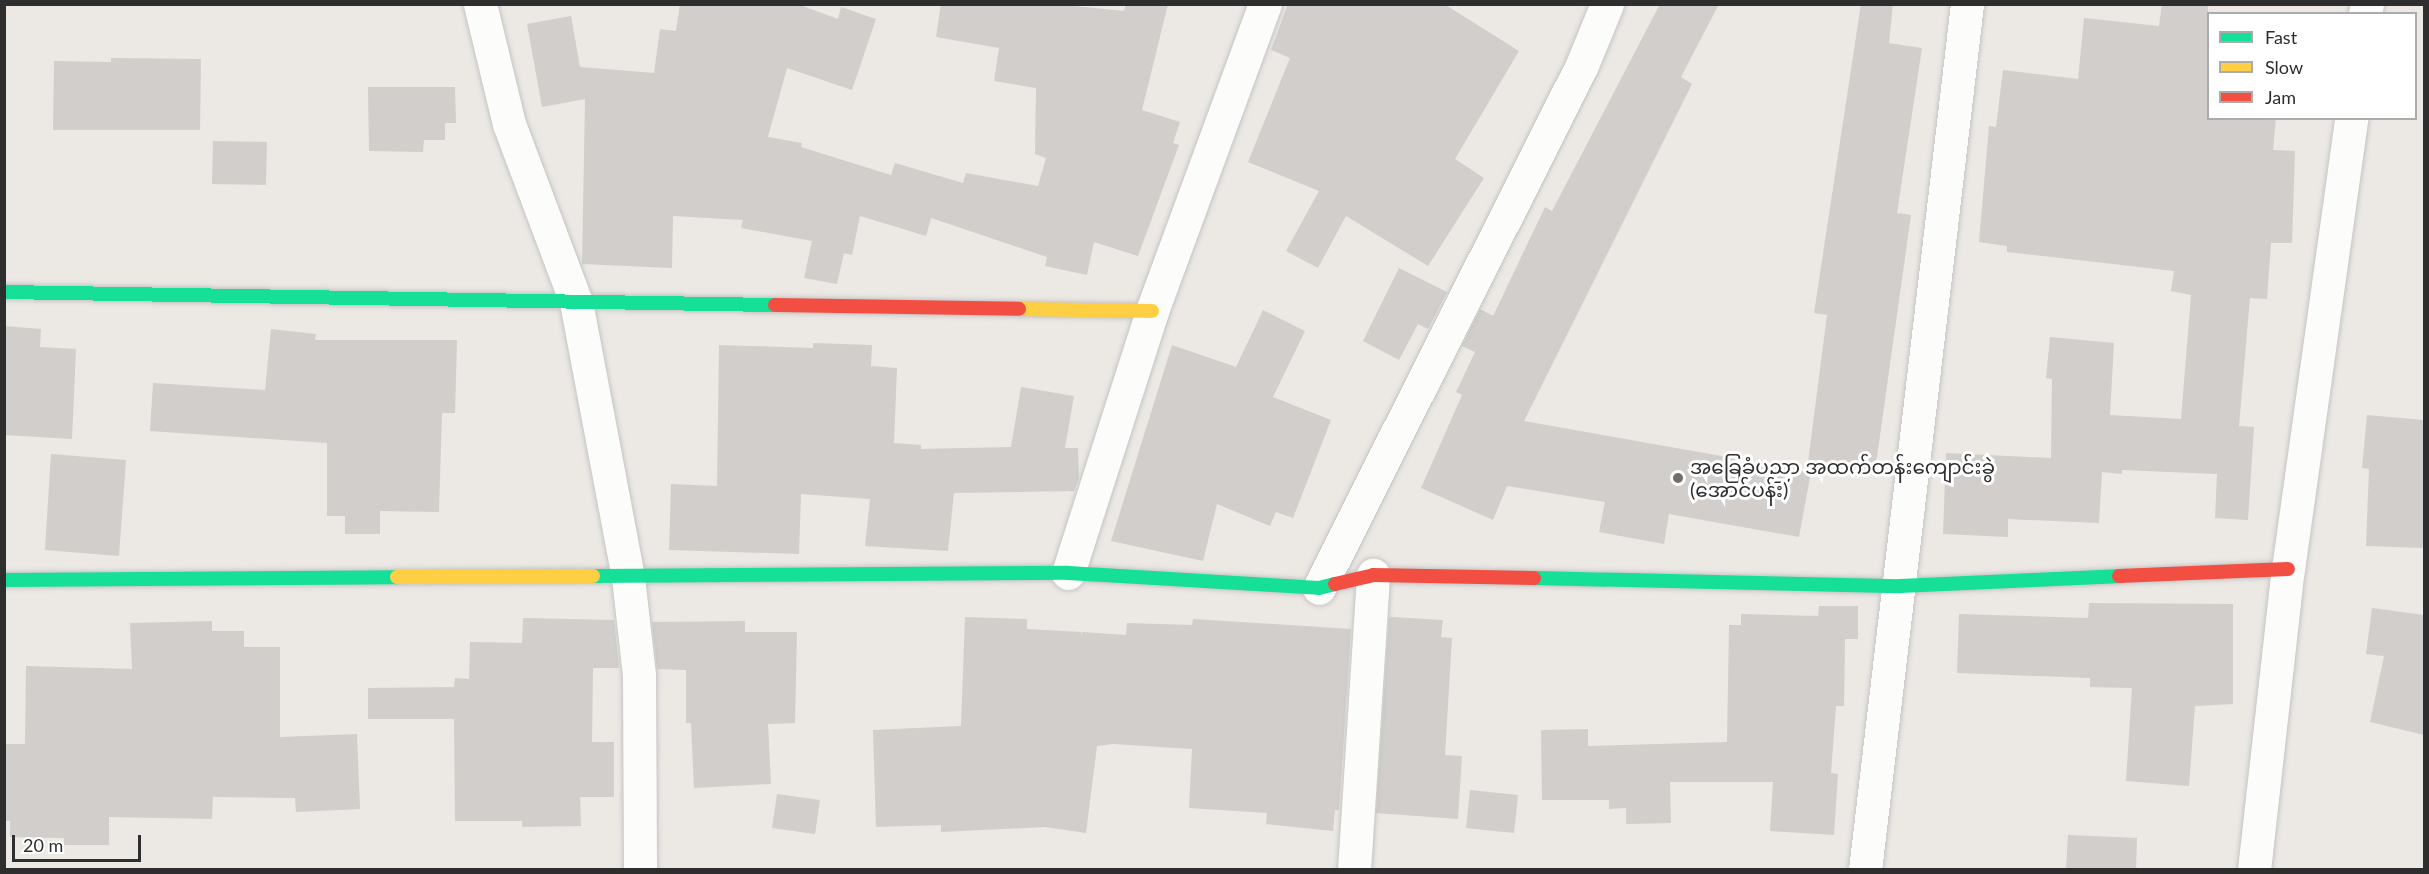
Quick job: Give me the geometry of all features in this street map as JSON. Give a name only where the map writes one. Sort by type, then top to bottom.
[{"type":"street","points":[[480,4],[509,124],[576,302],[628,577],[639,675],[640,870]]},
{"type":"street","points":[[1068,573],[1152,311],[1264,4]]},
{"type":"street","points":[[1320,588],[1582,65],[1607,4]]},
{"type":"street","points":[[1865,870],[1967,4]]},
{"type":"street","points":[[2254,870],[2288,569],[2351,120]]},
{"type":"street","points":[[4,292],[1152,311]]},
{"type":"street","points":[[4,580],[1068,573],[1320,588],[1373,575],[1900,586],[2288,569]]},
{"type":"street","points":[[1354,870],[1373,575]]},
{"type":"building","points":[[680,4],[797,4],[838,19],[841,7],[876,19],[852,90],[787,68],[768,137],[802,143],[801,147],[891,175],[895,163],[963,183],[966,173],[1038,186],[1046,158],[1035,154],[1036,88],[994,81],[999,48],[936,37],[941,4],[1055,4],[1124,11],[1126,4],[1168,4],[1142,110],[1180,122],[1173,143],[1179,145],[1138,256],[1094,242],[1087,275],[1045,266],[1047,257],[931,218],[926,236],[860,216],[852,255],[844,253],[837,284],[804,278],[812,241],[741,228],[743,220],[673,216],[672,268],[582,264],[585,99],[542,107],[527,24],[571,16],[580,67],[654,73],[660,29],[676,31]]},
{"type":"building","points":[[1288,4],[1444,4],[1519,51],[1455,159],[1484,178],[1428,266],[1346,216],[1318,268],[1286,251],[1319,191],[1248,162],[1290,58],[1271,50]]},
{"type":"building","points":[[1660,4],[1719,4],[1681,77],[1692,84],[1524,421],[1811,472],[1799,537],[1669,514],[1664,544],[1599,532],[1605,502],[1507,486],[1493,520],[1421,488],[1462,395],[1456,392],[1475,352],[1462,346],[1480,309],[1493,316],[1545,207],[1552,211]]},
{"type":"building","points":[[1861,4],[1893,4],[1889,43],[1922,48],[1897,213],[1911,215],[1875,471],[1808,462],[1827,315],[1814,313]]},
{"type":"building","points":[[2162,4],[2208,4],[2207,120],[2276,120],[2273,150],[2295,151],[2292,243],[2271,243],[2267,299],[2250,298],[2239,426],[2254,427],[2248,520],[2215,518],[2217,474],[2122,470],[2122,474],[2102,472],[2099,523],[2008,519],[2008,537],[1943,534],[1946,453],[2051,458],[2052,379],[2046,378],[2050,337],[2114,343],[2110,415],[2181,419],[2191,295],[2171,291],[2174,271],[2007,252],[2007,246],[1979,242],[1989,126],[1996,127],[2003,70],[2078,79],[2084,18],[2159,26]]},
{"type":"building","points":[[111,58],[201,59],[200,130],[53,130],[54,61],[111,62]]},
{"type":"building","points":[[368,87],[455,87],[456,123],[445,123],[445,140],[424,140],[423,152],[369,151]]},
{"type":"building","points":[[213,141],[267,142],[266,185],[212,184]]},
{"type":"building","points":[[1399,268],[1447,292],[1428,329],[1418,324],[1399,360],[1363,341]]},
{"type":"building","points":[[1263,310],[1305,331],[1273,397],[1331,420],[1293,518],[1276,512],[1270,526],[1217,504],[1203,561],[1111,541],[1172,345],[1236,367]]},
{"type":"building","points":[[4,326],[41,329],[40,347],[76,349],[72,439],[4,435]]},
{"type":"building","points":[[271,329],[316,334],[315,340],[457,340],[455,413],[442,413],[439,512],[380,511],[380,534],[345,534],[345,516],[327,516],[327,443],[150,431],[153,383],[265,390]]},
{"type":"building","points":[[813,343],[872,345],[871,366],[897,368],[894,443],[921,445],[921,449],[1011,447],[1021,387],[1074,396],[1065,448],[1078,448],[1079,478],[1074,491],[954,493],[948,551],[865,546],[870,499],[801,494],[799,554],[669,550],[671,484],[717,486],[719,345],[813,348]]},
{"type":"building","points":[[2367,415],[2424,420],[2424,548],[2366,546],[2369,469],[2362,468]]},
{"type":"building","points":[[51,454],[126,460],[119,556],[45,550]]},
{"type":"building","points":[[2089,603],[2233,604],[2233,704],[2195,706],[2189,786],[2126,781],[2132,688],[2090,687],[2090,678],[1957,673],[1959,614],[2088,618]]},
{"type":"building","points":[[1819,606],[1858,606],[1858,639],[1845,639],[1844,706],[1836,706],[1831,773],[1838,774],[1834,835],[1770,831],[1773,782],[1670,782],[1671,823],[1626,824],[1626,808],[1609,809],[1609,800],[1542,800],[1541,730],[1588,729],[1588,746],[1727,742],[1729,625],[1741,625],[1741,614],[1818,616]]},
{"type":"building","points":[[2372,608],[2424,615],[2424,735],[2370,722],[2384,656],[2366,654]]},
{"type":"building","points":[[965,617],[1027,619],[1027,629],[1081,632],[1081,636],[1082,632],[1126,635],[1127,623],[1192,625],[1193,619],[1351,629],[1339,810],[1335,810],[1333,831],[1266,824],[1267,813],[1189,808],[1192,749],[1113,744],[1097,746],[1086,833],[1045,827],[941,832],[941,825],[876,827],[873,730],[961,726]]},
{"type":"building","points":[[523,618],[614,620],[619,668],[593,668],[592,742],[614,742],[614,797],[580,797],[581,826],[522,827],[522,821],[455,821],[454,719],[368,719],[368,688],[454,687],[455,678],[469,679],[470,642],[522,643]]},
{"type":"building","points":[[1389,618],[1443,620],[1441,637],[1452,638],[1445,755],[1462,756],[1458,819],[1376,813]]},
{"type":"building","points":[[212,621],[212,631],[244,631],[244,647],[280,647],[280,737],[357,734],[360,809],[296,812],[295,798],[213,797],[212,819],[109,817],[109,845],[64,845],[64,838],[10,837],[10,821],[4,821],[4,744],[25,744],[26,666],[132,669],[130,623]]},
{"type":"building","points":[[745,621],[745,632],[797,632],[795,723],[768,724],[771,784],[694,788],[691,723],[686,723],[686,670],[657,669],[652,622]]},
{"type":"building","points":[[1470,790],[1518,795],[1514,833],[1466,828]]},
{"type":"building","points":[[777,794],[820,800],[815,834],[772,828]]},
{"type":"building","points":[[2068,835],[2137,838],[2136,870],[2066,870]]},
{"type":"traffic: fast","points":[[4,292],[775,305]]},
{"type":"traffic: fast","points":[[593,576],[1068,573],[1319,588],[1335,584]]},
{"type":"traffic: fast","points":[[1534,578],[1900,586],[2119,576]]},
{"type":"traffic: fast","points":[[4,580],[397,577]]},
{"type":"traffic: slow","points":[[1019,309],[1152,311]]},
{"type":"traffic: slow","points":[[397,577],[593,576]]},
{"type":"traffic: jam","points":[[775,305],[1019,309]]},
{"type":"traffic: jam","points":[[2119,576],[2288,569]]},
{"type":"traffic: jam","points":[[1335,584],[1373,575],[1534,578]]},
{"type":"place","name":"အခြေခံပညာ အထက်တန်းကျောင်းခွဲ (အောင်ပန်း)","points":[[1678,478]]}]
